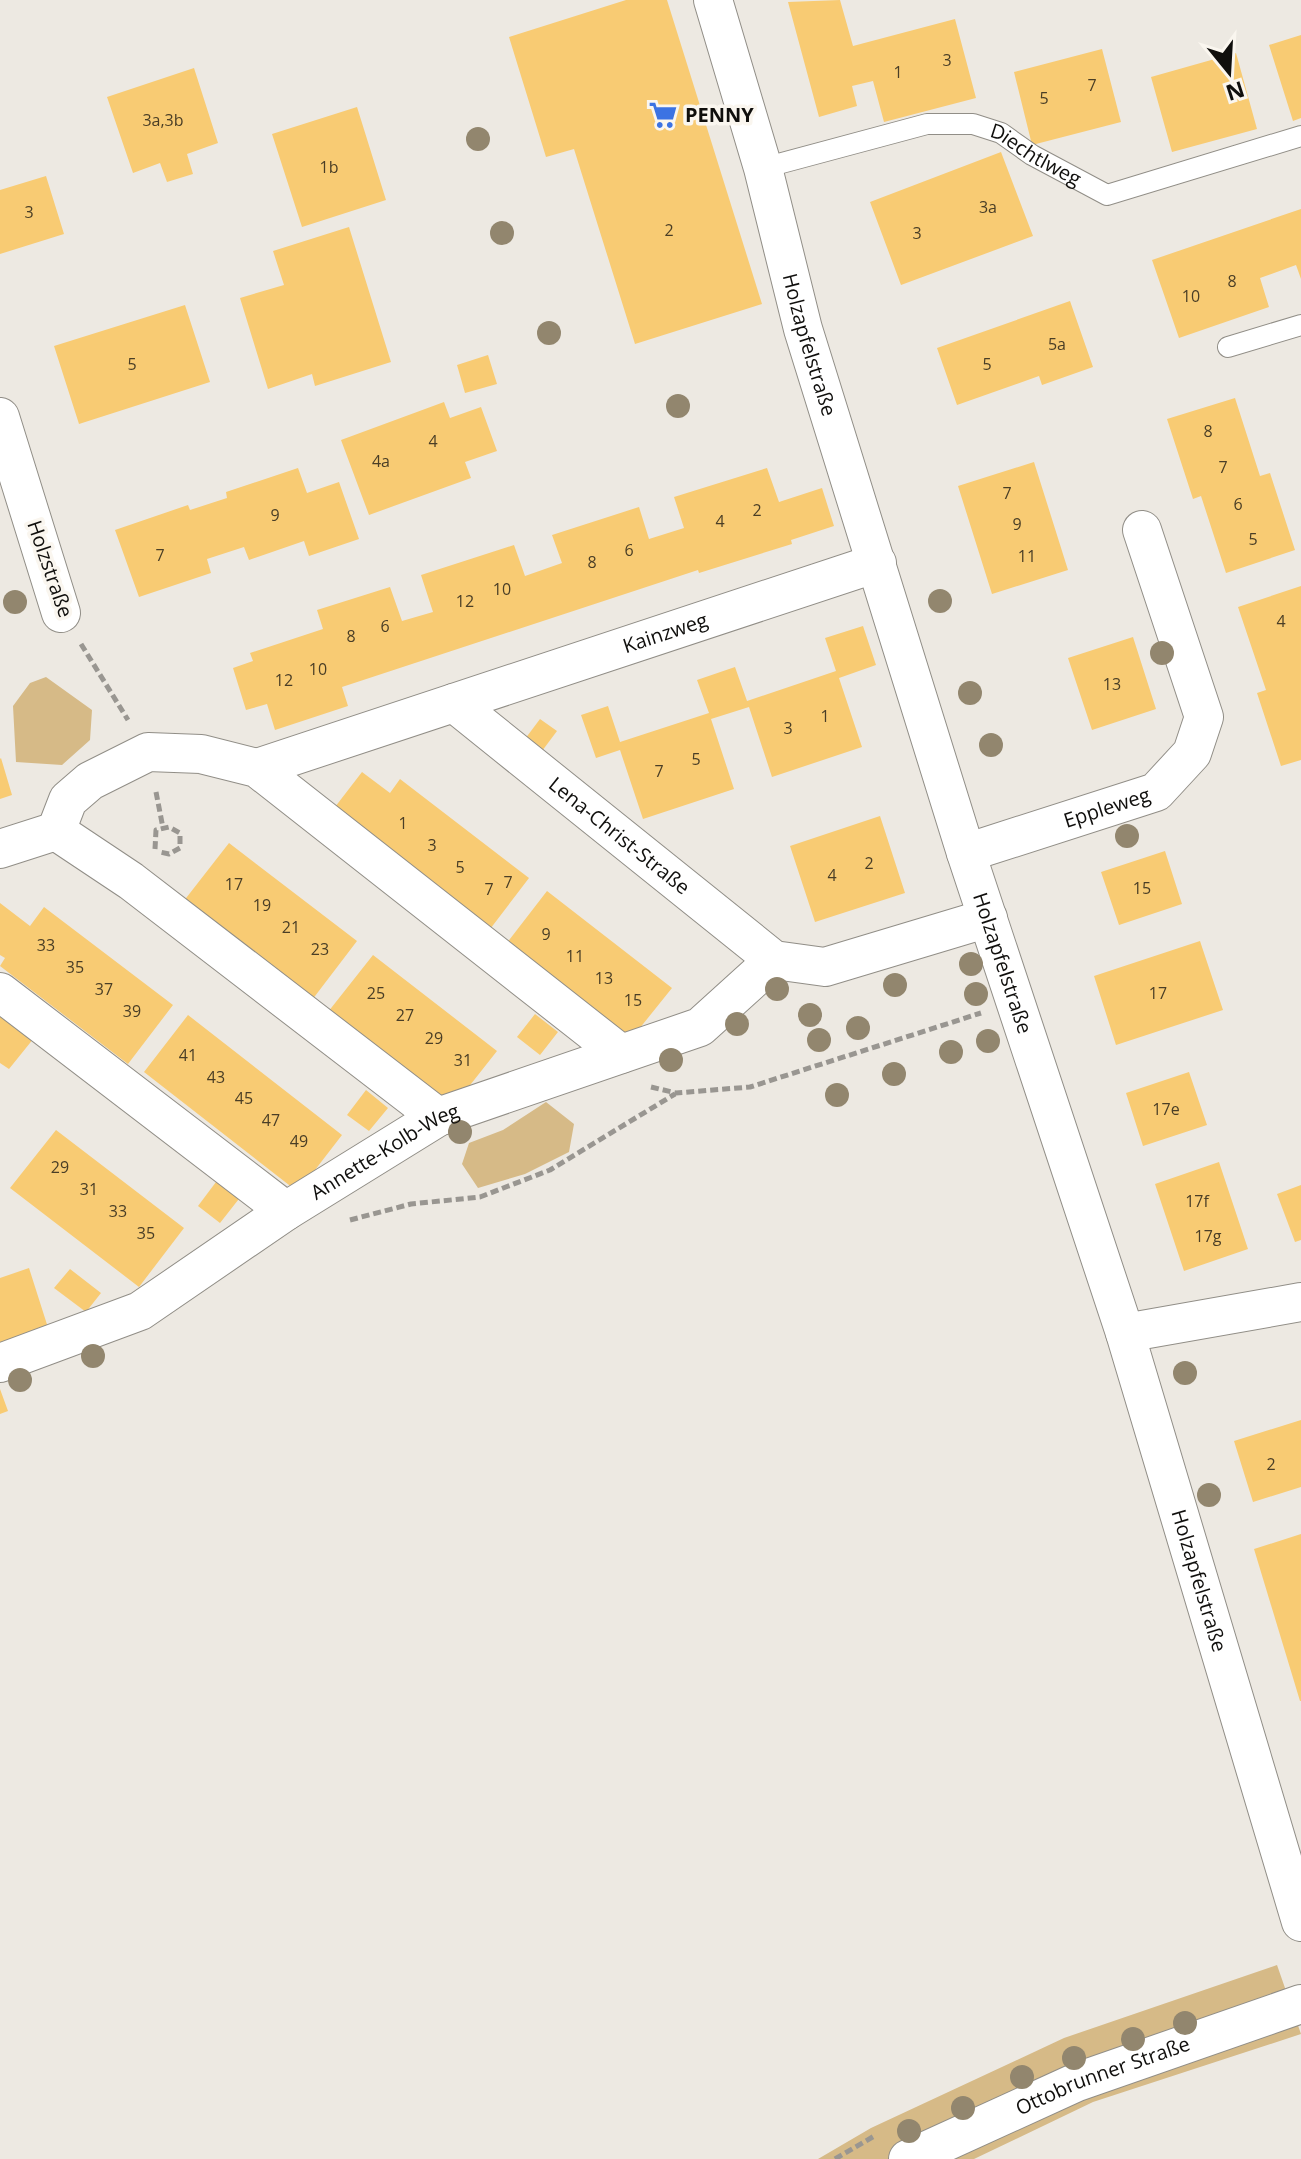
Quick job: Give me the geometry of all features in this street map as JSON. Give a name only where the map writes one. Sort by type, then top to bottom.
[{"type":"street","name":"Holzapfelstraße","points":[[713,0],[763,168],[803,329],[966,853],[1125,1333],[1301,1922]]},
{"type":"street","name":"Holzstraße","points":[[0,417],[61,613]]},
{"type":"street","name":"Eppleweg","points":[[966,853],[1156,792],[1192,753],[1204,717],[1142,530]]},
{"type":"street","name":"Kainzweg","points":[[454,703],[877,563]]},
{"type":"street","points":[[257,768],[454,703]]},
{"type":"street","name":"Lena-Christ-Straße","points":[[454,703],[774,960]]},
{"type":"street","points":[[56,831],[68,800],[79,790],[148,752],[201,754],[257,768],[621,1054]]},
{"type":"street","points":[[0,849],[56,831]]},
{"type":"street","points":[[56,831],[131,881],[438,1117]]},
{"type":"street","points":[[774,960],[825,967],[988,918]]},
{"type":"street","name":"Annette-Kolb-Weg","points":[[0,1363],[140,1311],[286,1211],[438,1117],[700,1027],[774,960]]},
{"type":"street","points":[[0,992],[286,1211]]},
{"type":"street","points":[[1125,1333],[1301,1302]]},
{"type":"street","name":"Ottobrunner Straße","points":[[908,2159],[1077,2082],[1301,2004]]},
{"type":"lane","name":"Diechtlweg","points":[[763,168],[927,124],[973,124],[1001,133],[1032,155],[1107,195],[1301,136]]},
{"type":"lane","points":[[1228,347],[1301,325]]},
{"type":"path","name":"Holzstraße","points":[[61,613],[148,752]]},
{"type":"path","points":[[157,796],[163,828]]},
{"type":"path","points":[[163,828],[180,833],[180,848],[169,854],[155,851],[156,830],[163,828]]},
{"type":"path","points":[[648,1086],[676,1093],[750,1087],[1016,1002]]},
{"type":"path","points":[[286,1211],[322,1227],[411,1204],[480,1197],[550,1170],[676,1093]]},
{"type":"shaded area","points":[[46,677],[92,710],[90,740],[62,765],[16,762],[13,706],[30,683]]},
{"type":"shaded area","points":[[546,1102],[574,1124],[569,1152],[525,1174],[478,1188],[462,1164],[469,1143],[503,1130]]},
{"type":"shaded area","points":[[1277,1965],[1301,2034],[1093,2102],[974,2159],[818,2159],[871,2128],[1064,2038]]},
{"type":"building","points":[[626,0],[667,0],[762,304],[635,344],[574,149],[546,157],[509,37]]},
{"type":"building","points":[[840,0],[853,46],[955,19],[976,98],[884,122],[873,81],[852,86],[857,106],[819,117],[788,2]]},
{"type":"building","points":[[1301,35],[1301,118],[1293,121],[1269,45]]},
{"type":"building","points":[[1102,49],[1121,122],[1032,145],[1014,72]]},
{"type":"building","points":[[1236,53],[1257,129],[1172,152],[1151,77]]},
{"type":"building","points":[[194,68],[218,143],[187,154],[193,174],[167,182],[160,163],[133,173],[107,97]]},
{"type":"building","points":[[357,107],[386,200],[302,227],[272,134]]},
{"type":"building","points":[[1001,152],[1033,236],[901,285],[870,202]]},
{"type":"building","points":[[46,176],[64,234],[0,254],[0,190]]},
{"type":"building","points":[[1301,209],[1301,279],[1296,265],[1260,278],[1269,307],[1179,338],[1152,260]]},
{"type":"building","points":[[349,227],[391,362],[315,386],[312,374],[268,389],[240,298],[284,285],[273,251]]},
{"type":"building","points":[[1070,301],[1093,367],[1042,385],[1039,376],[957,405],[937,348]]},
{"type":"building","points":[[185,305],[210,382],[79,424],[54,346]]},
{"type":"building","points":[[488,355],[497,384],[465,393],[457,365]]},
{"type":"building","points":[[1235,398],[1260,476],[1270,473],[1295,550],[1226,573],[1201,496],[1193,499],[1167,419]]},
{"type":"building","points":[[444,402],[450,418],[481,407],[497,451],[465,462],[471,478],[369,515],[341,440]]},
{"type":"building","points":[[1034,462],[1068,570],[992,594],[958,486]]},
{"type":"building","points":[[298,468],[307,493],[339,482],[359,539],[309,556],[304,541],[249,560],[244,547],[207,559],[211,573],[139,597],[115,530],[188,505],[190,510],[227,498],[226,492]]},
{"type":"building","points":[[767,468],[779,502],[822,488],[834,526],[791,540],[792,544],[699,573],[698,570],[342,687],[348,706],[275,730],[267,704],[246,710],[233,668],[253,661],[250,653],[323,629],[317,610],[390,587],[402,621],[433,612],[421,575],[514,545],[525,576],[562,563],[552,535],[639,507],[649,539],[684,528],[674,497]]},
{"type":"building","points":[[1301,586],[1301,760],[1281,766],[1257,693],[1266,690],[1238,607]]},
{"type":"building","points":[[863,626],[876,665],[839,678],[862,747],[772,777],[749,707],[711,719],[734,789],[643,819],[620,750],[596,758],[581,715],[608,706],[620,742],[709,713],[697,680],[735,667],[747,701],[836,671],[825,638]]},
{"type":"building","points":[[1133,637],[1156,709],[1092,730],[1068,658]]},
{"type":"building","points":[[540,719],[557,731],[542,751],[525,739]]},
{"type":"building","points":[[0,759],[12,795],[0,799]]},
{"type":"building","points":[[362,772],[390,793],[400,779],[529,878],[484,937],[335,807]]},
{"type":"building","points":[[880,816],[905,893],[815,922],[790,846]]},
{"type":"building","points":[[229,843],[357,941],[312,1000],[183,902]]},
{"type":"building","points":[[1165,851],[1182,904],[1119,925],[1101,872]]},
{"type":"building","points":[[547,891],[672,988],[627,1044],[503,948]]},
{"type":"building","points":[[0,903],[30,926],[44,907],[173,1005],[128,1064],[0,966],[5,958],[0,955]]},
{"type":"building","points":[[1200,941],[1223,1010],[1116,1045],[1094,976]]},
{"type":"building","points":[[373,955],[497,1051],[452,1108],[328,1012]]},
{"type":"building","points":[[0,1012],[34,1038],[9,1069],[0,1063]]},
{"type":"building","points":[[535,1014],[558,1032],[540,1055],[517,1037]]},
{"type":"building","points":[[188,1015],[342,1135],[298,1192],[144,1072]]},
{"type":"building","points":[[1189,1072],[1207,1125],[1143,1146],[1126,1093]]},
{"type":"building","points":[[366,1090],[388,1108],[369,1131],[347,1115]]},
{"type":"building","points":[[56,1130],[184,1228],[139,1287],[10,1188]]},
{"type":"building","points":[[1219,1162],[1248,1249],[1184,1271],[1155,1184]]},
{"type":"building","points":[[219,1178],[242,1195],[220,1223],[198,1206]]},
{"type":"building","points":[[1301,1185],[1301,1240],[1295,1242],[1277,1194]]},
{"type":"building","points":[[29,1268],[51,1337],[0,1354],[0,1278]]},
{"type":"building","points":[[70,1269],[101,1293],[86,1312],[54,1288]]},
{"type":"building","points":[[0,1389],[8,1411],[0,1414]]},
{"type":"building","points":[[1301,1420],[1301,1487],[1253,1502],[1234,1441]]},
{"type":"building","points":[[1301,1534],[1301,1701],[1300,1701],[1254,1549]]},
{"type":"place","name":"PENNY","points":[[663,115]]}]
